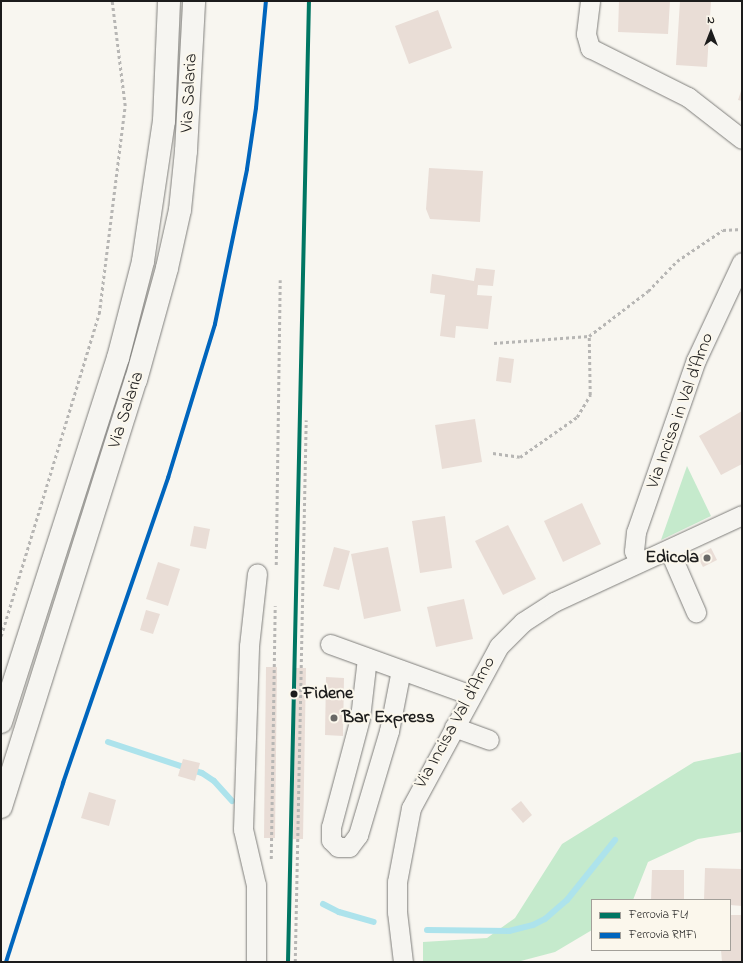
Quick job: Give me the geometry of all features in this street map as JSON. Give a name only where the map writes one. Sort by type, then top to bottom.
[{"type":"main road","name":"Via Salaria","points":[[1,722],[118,358],[143,261],[164,121],[168,1]]},
{"type":"main road","name":"Via Salaria","points":[[1,807],[136,380],[167,268],[180,210],[186,151],[194,1]]},
{"type":"street","points":[[590,1],[586,34],[590,48],[688,97],[742,138]]},
{"type":"street","name":"Via Incisa in Val d'Arno","points":[[639,562],[634,551],[636,532],[696,360],[742,262]]},
{"type":"street","name":"Via Incisa Val d'Arno","points":[[400,959],[396,890],[405,830],[414,799],[499,646],[523,622],[554,602],[742,515]]},
{"type":"street","points":[[674,547],[702,610]]},
{"type":"street","points":[[256,962],[256,885],[243,829],[249,646],[266,572]]},
{"type":"street","points":[[330,644],[471,695]]},
{"type":"street","points":[[367,658],[360,718],[331,827],[331,840],[338,847],[349,847],[358,835],[389,731],[401,670]]},
{"type":"street","points":[[454,727],[489,740]]},
{"type":"path","points":[[1,636],[99,314],[125,106],[112,1]]},
{"type":"path","points":[[494,343],[589,336],[648,290],[677,261],[723,230],[742,229]]},
{"type":"path","points":[[266,572],[280,280]]},
{"type":"path","points":[[493,453],[520,458],[577,417],[590,395],[589,336]]},
{"type":"path","points":[[295,962],[306,420]]},
{"type":"path","points":[[271,861],[275,603]]},
{"type":"green space","points":[[687,466],[711,516],[661,540]]},
{"type":"green space","points":[[742,752],[742,832],[698,839],[648,862],[633,899],[591,899],[591,931],[555,952],[517,962],[423,962],[423,942],[487,938],[515,918],[562,844],[694,762]]},
{"type":"building","points":[[619,1],[670,1],[668,34],[618,32]]},
{"type":"building","points":[[680,1],[711,1],[707,67],[676,65]]},
{"type":"building","points":[[438,10],[452,48],[409,64],[395,26]]},
{"type":"building","points":[[742,88],[742,101],[738,100]]},
{"type":"building","points":[[429,168],[483,171],[480,222],[430,219],[426,209]]},
{"type":"building","points":[[476,268],[495,270],[493,286],[478,285],[477,295],[492,296],[488,329],[456,326],[455,338],[440,336],[445,295],[430,293],[432,274],[474,281]]},
{"type":"building","points":[[499,357],[514,359],[511,383],[496,381]]},
{"type":"building","points":[[742,411],[742,464],[721,475],[699,436]]},
{"type":"building","points":[[475,419],[482,462],[442,469],[435,425]]},
{"type":"building","points":[[582,503],[601,544],[563,562],[544,521]]},
{"type":"building","points":[[445,516],[452,568],[420,573],[412,521]]},
{"type":"building","points":[[508,525],[536,579],[503,595],[475,541]]},
{"type":"building","points":[[194,526],[210,529],[206,549],[190,546]]},
{"type":"building","points":[[334,547],[350,551],[339,590],[323,586]]},
{"type":"building","points":[[388,547],[401,611],[364,619],[351,554]]},
{"type":"building","name":"Edicola","points":[[711,548],[717,560],[703,567],[697,556]]},
{"type":"building","points":[[158,562],[180,569],[168,606],[146,599]]},
{"type":"building","points":[[464,599],[473,639],[436,647],[427,607]]},
{"type":"building","points":[[146,610],[160,614],[153,634],[140,630]]},
{"type":"building","points":[[266,667],[277,667],[275,838],[264,838]]},
{"type":"building","points":[[296,668],[306,668],[303,839],[293,839]]},
{"type":"building","points":[[326,677],[344,678],[343,736],[325,735]]},
{"type":"building","points":[[183,759],[200,763],[195,781],[178,776]]},
{"type":"building","points":[[89,792],[116,800],[109,826],[81,818]]},
{"type":"building","points":[[521,801],[532,815],[523,823],[511,809]]},
{"type":"building","points":[[705,868],[742,869],[742,906],[731,905],[731,899],[704,899]]},
{"type":"building","points":[[652,870],[684,870],[684,899],[651,899]]},
{"type":"building","points":[[731,915],[742,915],[742,962],[722,962],[721,951],[731,951]]},
{"type":"waterway","points":[[108,742],[202,773],[214,781],[232,801]]},
{"type":"waterway","points":[[427,930],[509,931],[533,925],[545,919],[567,900],[615,840]]},
{"type":"waterway","points":[[323,904],[339,912],[374,922]]},
{"type":"rail line","name":"RMFI","points":[[6,962],[63,783],[168,478],[215,324],[247,169],[256,108],[266,1]]},
{"type":"rail line","name":"FL1","points":[[288,962],[309,1]]},
{"type":"place","name":"Edicola","points":[[707,558]]},
{"type":"place","name":"Fidene","points":[[294,694]]},
{"type":"place","name":"Bar Express","points":[[334,718]]}]
